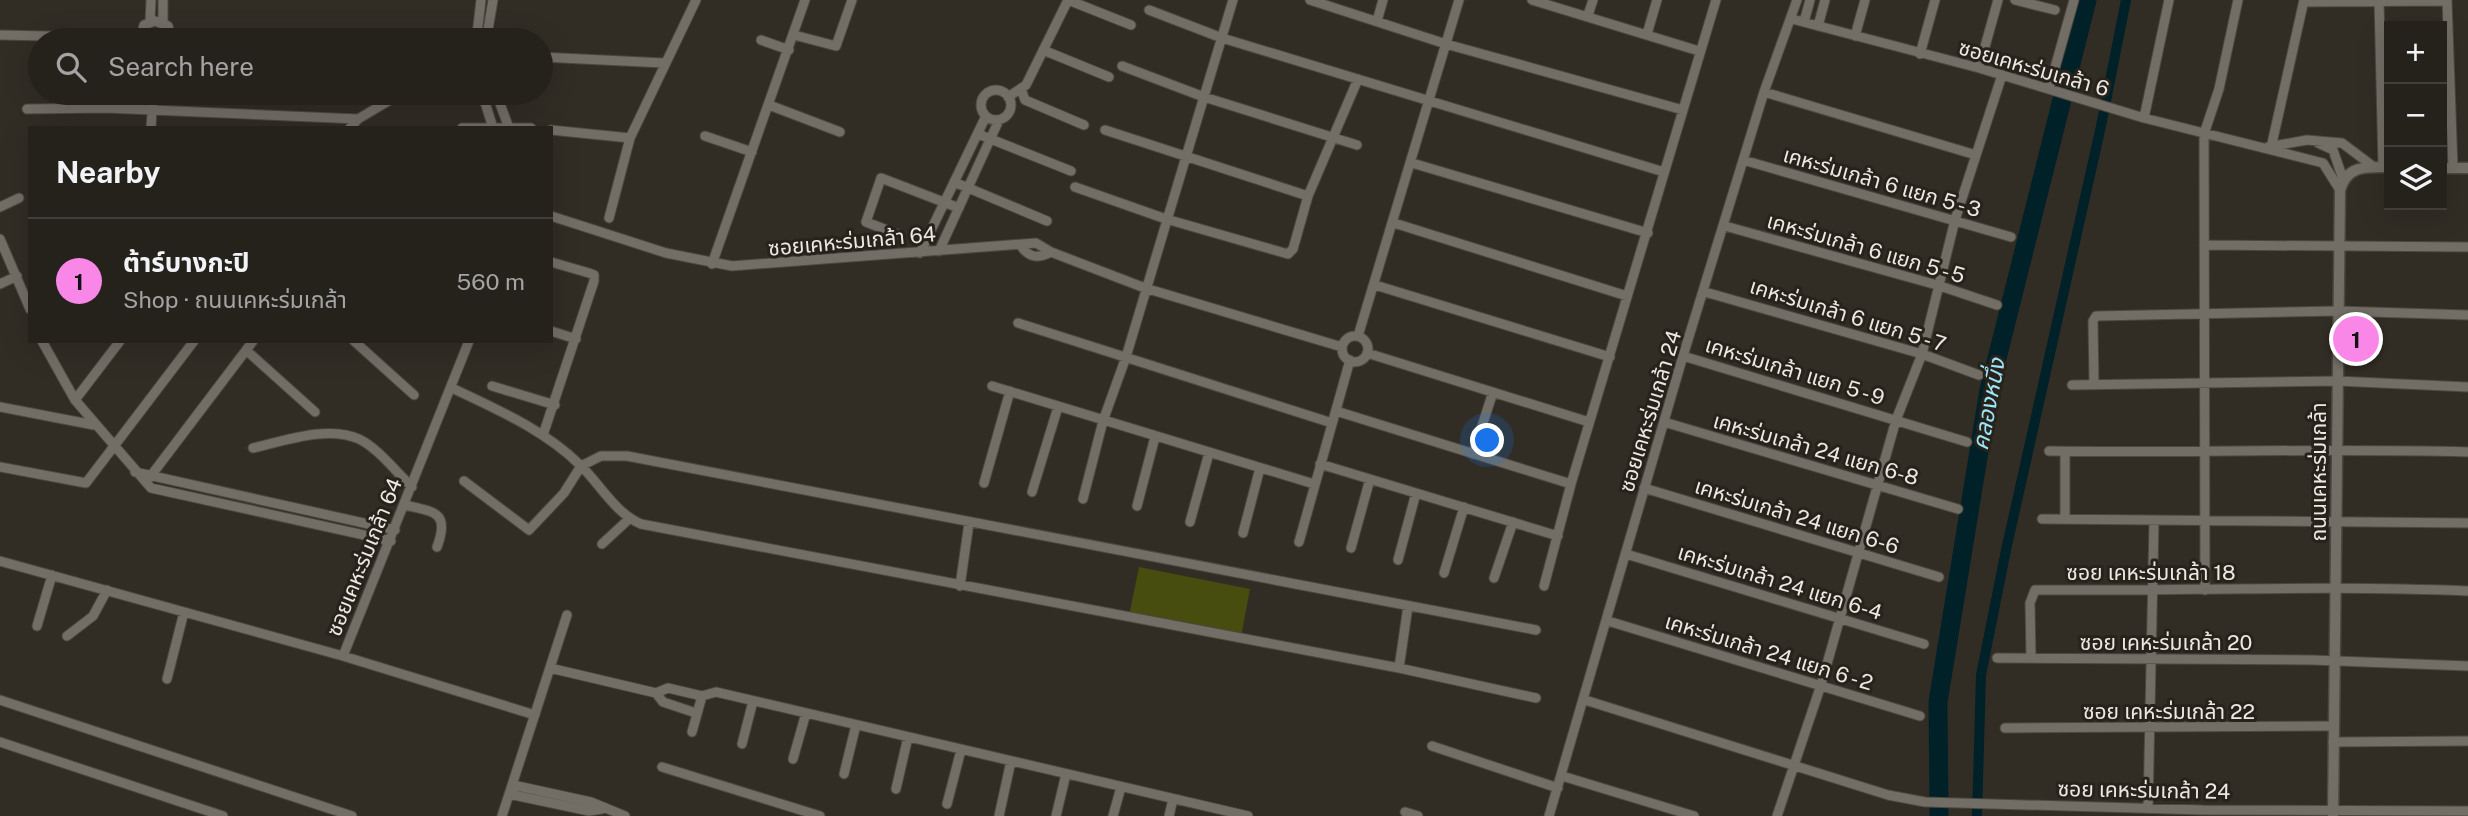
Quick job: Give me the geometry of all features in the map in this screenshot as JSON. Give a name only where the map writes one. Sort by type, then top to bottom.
[{"type":"street","points":[[150,22],[151,0]]},
{"type":"street","points":[[163,0],[163,22],[166,28]]},
{"type":"street","points":[[481,0],[484,28]]},
{"type":"street","points":[[487,28],[493,0]]},
{"type":"street","points":[[609,218],[630,138],[696,0]]},
{"type":"street","points":[[712,264],[805,0]]},
{"type":"street","points":[[793,35],[836,46],[852,0]]},
{"type":"street","points":[[1008,97],[1026,85],[1068,0],[1131,25]]},
{"type":"street","points":[[1083,499],[1103,421],[1126,357],[1233,0]]},
{"type":"street","points":[[1310,0],[1446,44],[1684,110]]},
{"type":"street","points":[[1377,21],[1383,0]]},
{"type":"street","points":[[1358,336],[1459,0]]},
{"type":"street","points":[[1532,0],[1699,51]]},
{"type":"street","points":[[1588,15],[1593,0]]},
{"type":"street","points":[[1647,34],[1657,0]]},
{"type":"street","points":[[1544,586],[1571,484],[1716,0]]},
{"type":"street","name":"ซอยเคหะร่มเกล้า 24","points":[[1549,816],[1585,700],[1683,356],[1705,292],[1764,92],[1797,0]]},
{"type":"street","points":[[1804,22],[1810,0]]},
{"type":"street","points":[[1818,26],[1825,0]]},
{"type":"street","points":[[1855,36],[1865,0]]},
{"type":"street","points":[[1920,54],[1935,0]]},
{"type":"street","points":[[1979,68],[1998,0]]},
{"type":"street","points":[[2015,0],[2055,10]]},
{"type":"street","points":[[2053,90],[2074,0]]},
{"type":"street","points":[[2144,118],[2169,0]]},
{"type":"street","points":[[2205,590],[2204,134],[2219,89],[2238,0]]},
{"type":"street","points":[[2269,147],[2304,1],[2447,1],[2447,147]]},
{"type":"street","points":[[2342,184],[2358,168],[2382,167],[2379,1]]},
{"type":"street","points":[[1149,10],[1222,38],[1664,172]]},
{"type":"street","name":"ซอยเคหะร่มเกล้า 6","points":[[1792,19],[1979,68],[2144,118],[2269,147],[2323,163],[2342,184]]},
{"type":"street","points":[[143,28],[150,22],[163,22]]},
{"type":"street","points":[[0,35],[28,36]]},
{"type":"street","points":[[761,40],[789,50]]},
{"type":"street","points":[[1043,50],[1109,77]]},
{"type":"street","points":[[553,58],[664,63]]},
{"type":"street","points":[[1122,66],[1205,97],[1357,145]]},
{"type":"street","points":[[1777,816],[1821,685],[1880,486],[1896,420],[1922,354],[1955,220],[2002,75]]},
{"type":"street","points":[[1075,187],[1166,219],[1288,254],[1293,249],[1308,196],[1358,79]]},
{"type":"street","points":[[1021,89],[1025,100],[1084,125]]},
{"type":"street","points":[[920,253],[986,116],[982,102],[987,94],[997,90],[1008,97],[1010,112],[999,120],[939,251]]},
{"type":"street","points":[[1764,92],[1976,155]]},
{"type":"street","points":[[769,104],[840,132]]},
{"type":"street","points":[[151,126],[152,105]]},
{"type":"street","points":[[352,126],[358,119],[382,105]]},
{"type":"street","points":[[486,105],[493,126]]},
{"type":"street","points":[[501,105],[509,126]]},
{"type":"street","points":[[27,109],[152,110],[358,119]]},
{"type":"street","points":[[986,116],[999,120]]},
{"type":"street","points":[[553,130],[630,138]]},
{"type":"street","points":[[1105,130],[1308,196]]},
{"type":"street","points":[[978,134],[1071,171]]},
{"type":"street","points":[[705,136],[752,152]]},
{"type":"street","points":[[2306,140],[2333,150],[2342,184]]},
{"type":"street","name":"ซอยเคหะร่มเกล้า 6","points":[[2269,147],[2306,140],[2342,143],[2382,167]]},
{"type":"street","name":"เคหะร่มเกล้า 6 แยก 5 - 3","points":[[1743,160],[2011,237]]},
{"type":"street","points":[[1412,163],[1648,233]]},
{"type":"street","points":[[2447,168],[2468,168]]},
{"type":"street","points":[[897,234],[866,222],[881,178],[958,208]]},
{"type":"street","points":[[954,182],[1047,220]]},
{"type":"street","name":"ถนนเคหะร่มเกล้า","points":[[2333,813],[2339,522],[2338,311],[2342,184]]},
{"type":"street","points":[[0,207],[19,198]]},
{"type":"street","name":"ซอยเคหะร่มเกล้า 64","points":[[553,217],[666,253],[712,264],[756,267],[1036,243],[1051,252]]},
{"type":"street","points":[[1394,223],[1627,296]]},
{"type":"street","name":"เคหะร่มเกล้า 6 แยก 5 - 5","points":[[1725,226],[1937,285],[1997,305]]},
{"type":"street","points":[[0,239],[28,304]]},
{"type":"street","points":[[2204,245],[2468,247]]},
{"type":"street","points":[[1021,246],[1027,254],[1034,257],[1051,252],[1145,288],[1342,347],[1350,360],[1299,542]]},
{"type":"street","points":[[543,435],[555,405],[594,275],[553,263]]},
{"type":"street","points":[[0,284],[17,276]]},
{"type":"street","points":[[22,287],[28,280]]},
{"type":"street","points":[[1375,285],[1610,357]]},
{"type":"street","name":"เคหะร่มเกล้า 6 แยก 5 - 7","points":[[1705,292],[1922,354],[1979,375]]},
{"type":"street","points":[[2094,385],[2095,316],[2338,311],[2468,315]]},
{"type":"street","points":[[1018,323],[1332,423]]},
{"type":"street","points":[[553,332],[576,339]]},
{"type":"street","points":[[1342,347],[1348,338],[1358,336],[1367,342],[1367,353],[1360,361],[1350,360]]},
{"type":"street","points":[[43,343],[75,400],[145,484],[158,491],[391,541]]},
{"type":"street","points":[[46,353],[53,343]]},
{"type":"street","points":[[75,400],[118,343]]},
{"type":"street","points":[[0,467],[86,483],[192,343]]},
{"type":"street","points":[[145,484],[251,343]]},
{"type":"street","points":[[356,343],[414,395]]},
{"type":"street","name":"ซอยเคหะร่มเกล้า 64","points":[[468,343],[343,656],[535,715]]},
{"type":"street","points":[[246,350],[315,412]]},
{"type":"street","points":[[1367,353],[1590,422]]},
{"type":"street","name":"เคหะร่มเกล้า แยก 5 - 9","points":[[1683,356],[1967,442]]},
{"type":"street","points":[[2072,385],[2337,381],[2468,387]]},
{"type":"street","points":[[492,386],[555,405]]},
{"type":"street","points":[[992,386],[1314,484]]},
{"type":"street","points":[[452,387],[543,435],[582,466],[629,519],[641,524],[1399,668],[1535,698]]},
{"type":"street","points":[[984,483],[1010,391]]},
{"type":"street","points":[[1473,453],[1493,392]]},
{"type":"street","points":[[0,407],[94,425]]},
{"type":"street","points":[[1032,492],[1058,407]]},
{"type":"street","points":[[1336,411],[1571,484]]},
{"type":"street","name":"เคหะร่มเกล้า 24 แยก 6-8","points":[[1664,422],[1958,509]]},
{"type":"street","points":[[253,448],[311,435],[351,437],[361,440],[412,487]]},
{"type":"street","points":[[1138,506],[1154,437]]},
{"type":"street","points":[[2049,452],[2205,453],[2337,448],[2468,452]]},
{"type":"street","points":[[2065,452],[2065,520]]},
{"type":"street","points":[[1190,522],[1209,453]]},
{"type":"street","points":[[464,481],[529,530],[564,493],[582,466],[601,456],[627,456],[1536,630]]},
{"type":"street","points":[[1320,464],[1558,536]]},
{"type":"street","points":[[1243,533],[1260,468]]},
{"type":"street","points":[[135,472],[395,530]]},
{"type":"street","points":[[1351,548],[1370,479]]},
{"type":"street","name":"เคหะร่มเกล้า 24 แยก 6-6","points":[[1644,488],[1940,577]]},
{"type":"street","points":[[1398,560],[1416,493]]},
{"type":"street","points":[[256,512],[259,499]]},
{"type":"street","points":[[405,505],[430,511],[441,519],[444,529],[437,547]]},
{"type":"street","points":[[1444,573],[1464,507]]},
{"type":"street","points":[[602,544],[629,519]]},
{"type":"street","points":[[2042,519],[2468,523]]},
{"type":"street","points":[[2148,808],[2154,521]]},
{"type":"street","points":[[356,533],[357,522]]},
{"type":"street","points":[[1494,578],[1513,522]]},
{"type":"street","points":[[960,586],[969,523]]},
{"type":"street","name":"เคหะร่มเกล้า 24 แยก 6-4","points":[[1626,554],[1924,644]]},
{"type":"street","points":[[0,561],[343,656]]},
{"type":"street","points":[[37,626],[52,575]]},
{"type":"street","name":"ซอย เคหะร่มเกล้า 18","points":[[2031,658],[2030,603],[2035,590],[2152,591],[2336,586],[2468,591]]},
{"type":"street","points":[[67,636],[93,616],[104,601],[107,590]]},
{"type":"street","points":[[1399,668],[1408,606]]},
{"type":"street","points":[[167,679],[184,612]]},
{"type":"street","points":[[502,816],[567,615]]},
{"type":"street","name":"เคหะร่มเกล้า 24 แยก 6 - 2","points":[[1608,621],[1920,716]]},
{"type":"street","name":"ซอย เคหะร่มเกล้า 20","points":[[1997,658],[2468,666]]},
{"type":"street","points":[[550,668],[656,693],[668,688],[702,696],[716,692],[1121,786],[1224,813],[1248,816]]},
{"type":"street","points":[[656,693],[663,702],[696,713]]},
{"type":"street","points":[[692,732],[702,696]]},
{"type":"street","points":[[0,700],[352,816]]},
{"type":"street","name":"ซอย เคหะร่มเกล้า 24","points":[[1585,700],[1888,795],[1925,802],[2064,811],[2148,808],[2203,813],[2468,811]]},
{"type":"street","points":[[742,744],[754,701]]},
{"type":"street","points":[[793,759],[806,713]]},
{"type":"street","points":[[844,774],[856,725]]},
{"type":"street","name":"ซอย เคหะร่มเกล้า 22","points":[[2005,728],[2333,726]]},
{"type":"street","points":[[896,789],[908,737]]},
{"type":"street","points":[[2333,743],[2468,741]]},
{"type":"street","points":[[1,742],[223,816]]},
{"type":"street","points":[[1432,746],[1559,788]]},
{"type":"street","points":[[947,804],[961,750]]},
{"type":"street","points":[[999,816],[1012,761]]},
{"type":"street","points":[[662,767],[814,815]]},
{"type":"street","points":[[1056,816],[1066,774]]},
{"type":"street","points":[[1562,776],[1694,816]]},
{"type":"street","points":[[1114,816],[1121,786]]},
{"type":"street","points":[[511,790],[591,803],[625,816]]},
{"type":"street","points":[[1169,816],[1173,799]]},
{"type":"street","points":[[1405,812],[1419,816]]},
{"type":"green space","points":[[1139,567],[1250,589],[1241,637],[1129,616]]},
{"type":"waterway","name":"คลองหนึ่ง","points":[[1939,816],[1938,702],[1989,390],[2087,0]]},
{"type":"waterway","points":[[1977,816],[1981,675],[2126,0]]},
{"type":"place","name":"ต้าร์บางกะปิ","points":[[2356,339]]}]
